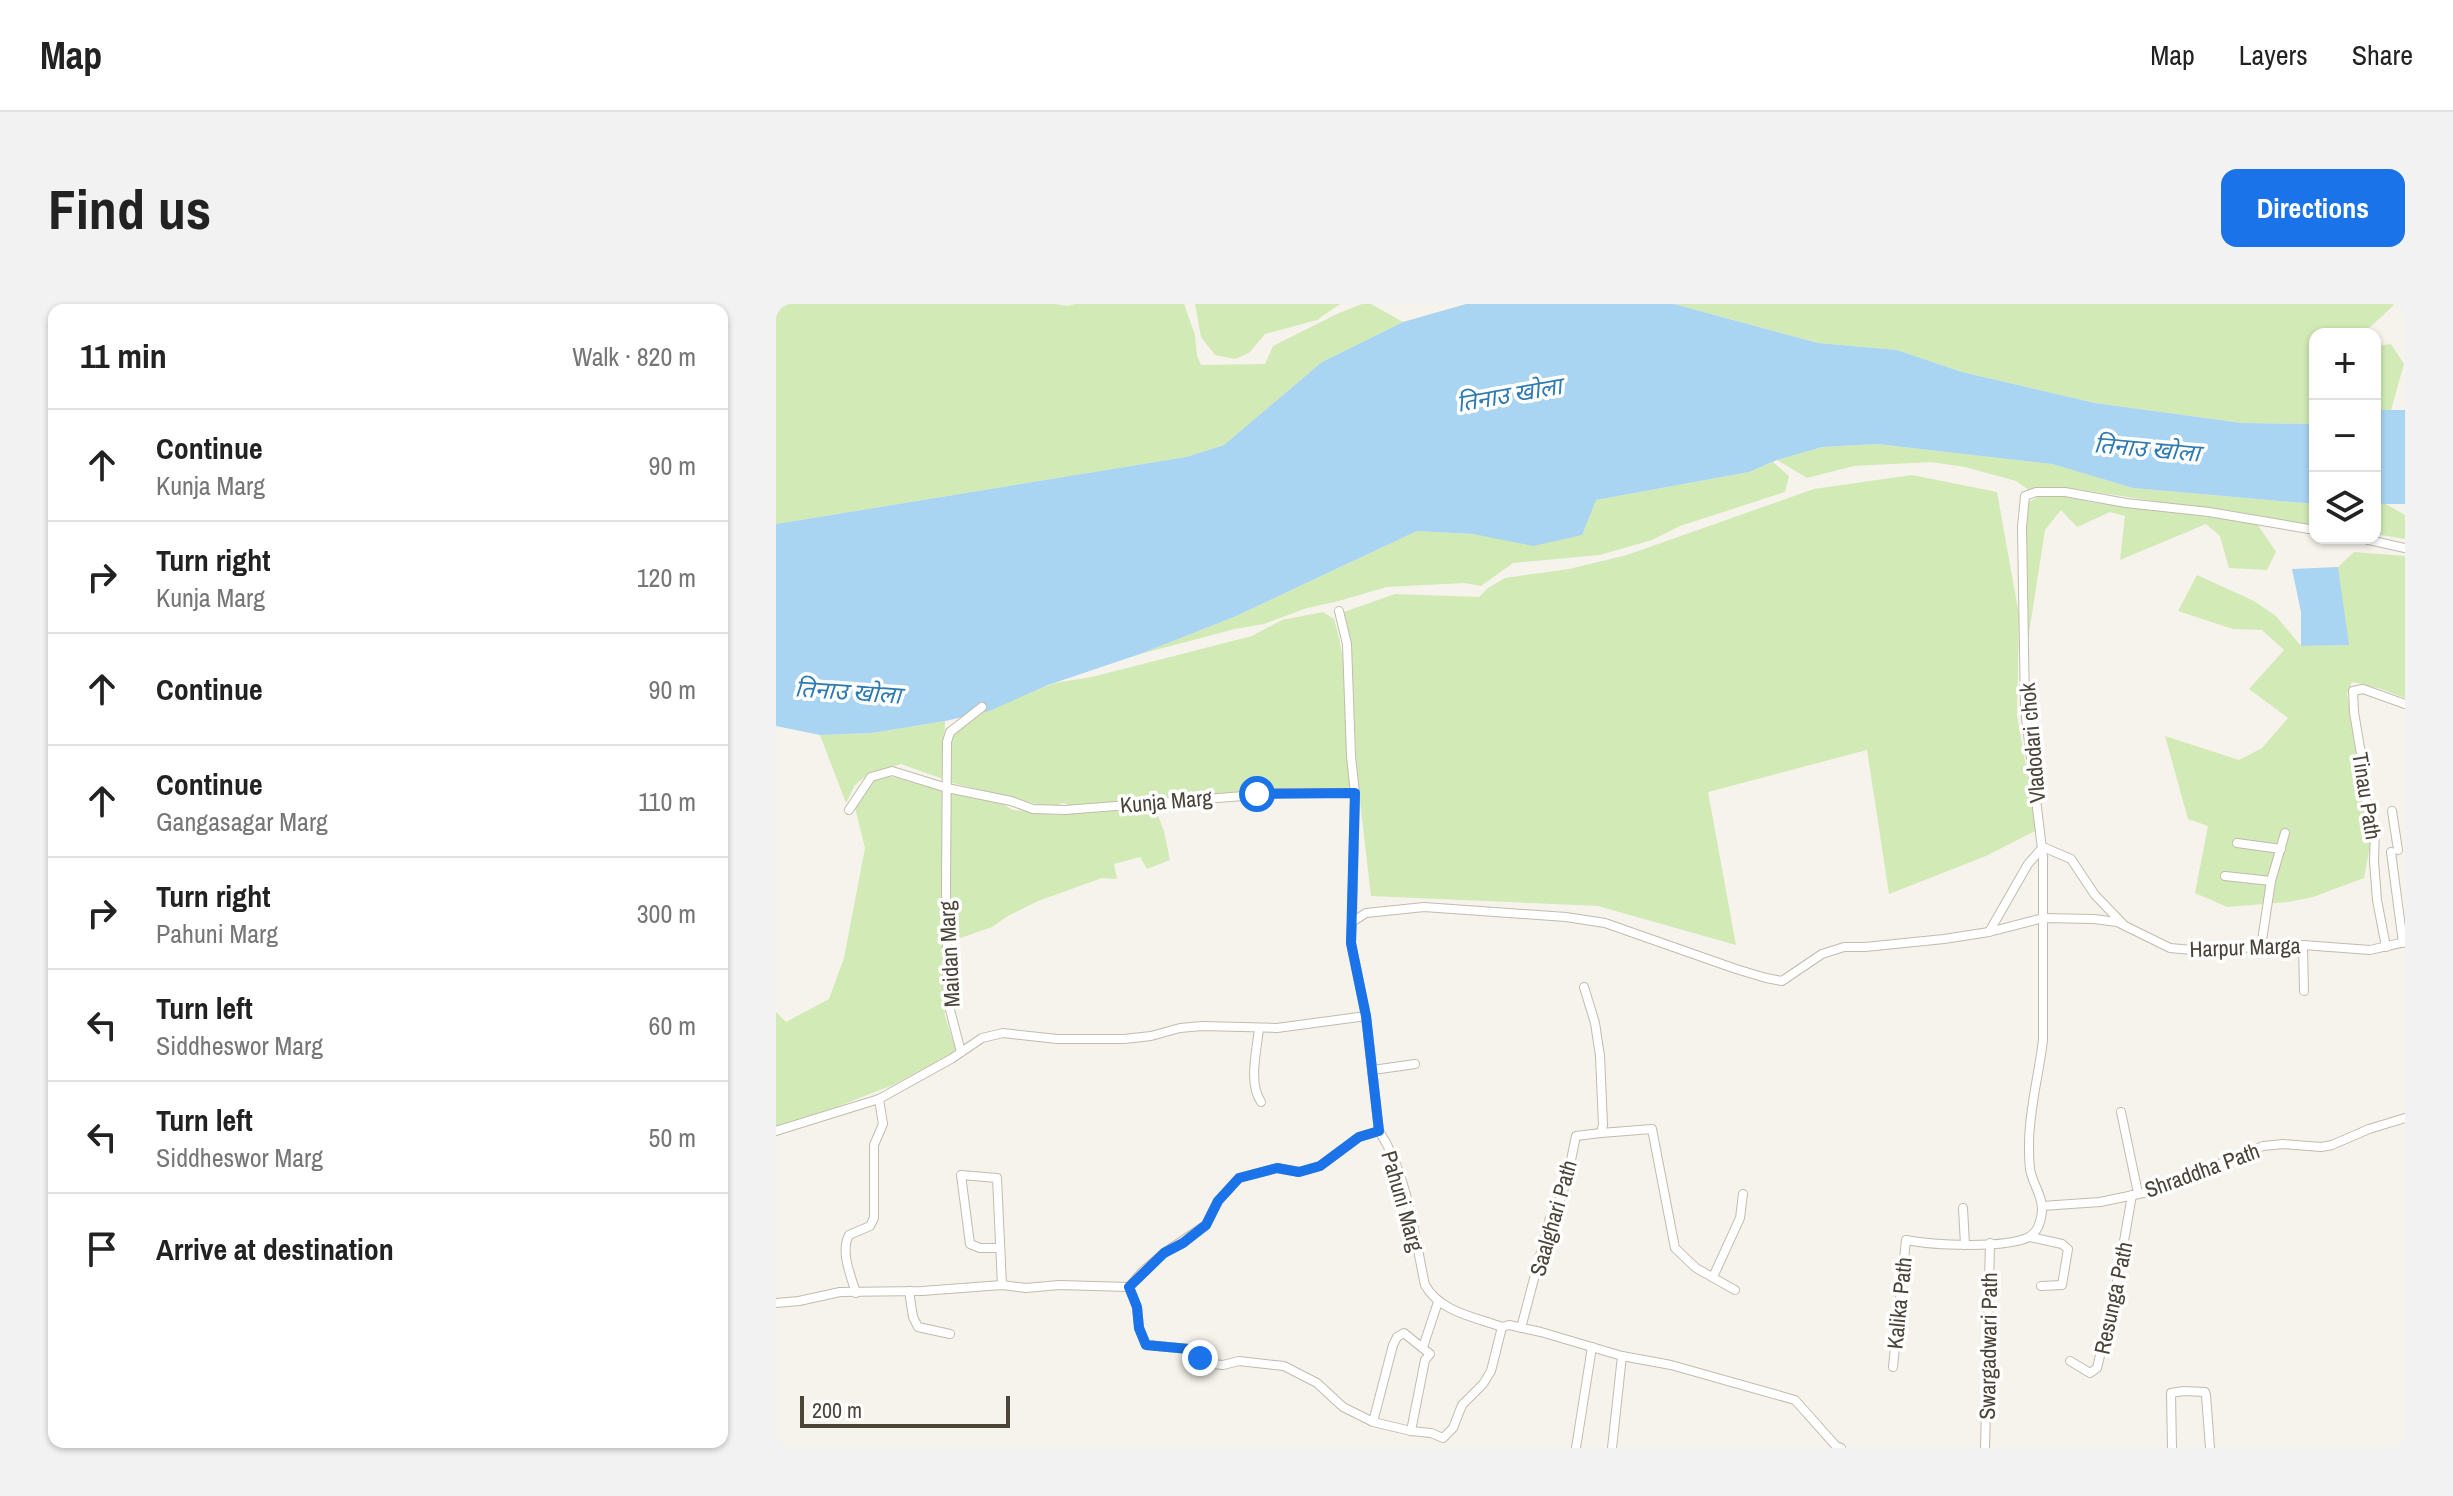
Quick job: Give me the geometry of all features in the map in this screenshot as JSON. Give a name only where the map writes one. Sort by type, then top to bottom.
[{"type":"street","name":"Vladodari chok","points":[[2042,1206],[2030,1170],[2029,1140],[2043,1040],[2043,847],[2025,709],[2022,527],[2025,496],[2036,492],[2065,492],[2309,529]]},
{"type":"street","points":[[2381,543],[2405,548]]},
{"type":"street","points":[[1339,611],[1347,644],[1355,793],[1351,943],[1366,1016],[1379,1131]]},
{"type":"street","name":"Tinau Path","points":[[2386,947],[2377,900],[2375,827],[2369,815],[2363,784],[2353,691],[2363,689],[2405,704]]},
{"type":"street","points":[[849,810],[871,777],[892,771],[947,788],[947,742],[950,732],[982,707]]},
{"type":"street","name":"Kunja Marg","points":[[947,788],[1011,801],[1033,809],[1065,810],[1281,793],[1355,793]]},
{"type":"street","name":"Maidan Marg","points":[[947,788],[948,1002],[961,1052]]},
{"type":"street","name":"Tinau Path","points":[[2392,811],[2398,850],[2404,942]]},
{"type":"street","points":[[2261,947],[2271,881],[2285,833]]},
{"type":"street","points":[[2237,843],[2281,849]]},
{"type":"street","points":[[1989,932],[2028,864],[2043,847],[2071,859],[2095,895],[2126,927]]},
{"type":"street","points":[[2375,853],[2398,850]]},
{"type":"street","points":[[2225,876],[2271,881]]},
{"type":"street","name":"Harpur Marga","points":[[1352,922],[1366,913],[1424,907],[1566,917],[1605,923],[1782,981],[1830,950],[1989,932],[2043,918],[2117,922],[2170,948],[2192,950],[2303,945],[2370,950],[2404,942]]},
{"type":"street","points":[[2303,945],[2304,991]]},
{"type":"street","points":[[1584,987],[1595,1023],[1600,1056],[1601,1133],[1652,1129],[1675,1248],[1696,1268],[1735,1290]]},
{"type":"street","points":[[776,1131],[879,1099],[982,1038],[1003,1033],[1084,1040],[1151,1036],[1191,1027],[1296,1026],[1366,1016]]},
{"type":"street","points":[[1259,1028],[1255,1094],[1261,1102]]},
{"type":"street","points":[[1373,1070],[1415,1064]]},
{"type":"street","points":[[856,1293],[846,1243],[849,1235],[870,1226],[874,1218],[874,1145],[883,1124],[879,1099]]},
{"type":"street","points":[[2121,1112],[2135,1194]]},
{"type":"street","name":"Shraddha Path","points":[[2042,1206],[2100,1202],[2148,1192],[2263,1146],[2332,1145],[2405,1118]]},
{"type":"street","name":"Pahuni Marg","points":[[1129,1287],[1164,1253],[1206,1225],[1218,1201],[1239,1178],[1277,1168],[1299,1172],[1320,1166],[1359,1137],[1379,1131],[1390,1148],[1398,1172],[1425,1285],[1438,1302]]},
{"type":"street","name":"Saalghari Path","points":[[1521,1328],[1550,1218],[1562,1194],[1576,1136],[1601,1133]]},
{"type":"street","points":[[999,1248],[974,1247],[970,1244],[961,1175],[997,1178],[1002,1285]]},
{"type":"street","points":[[1713,1277],[1740,1218],[1743,1194]]},
{"type":"street","name":"Resunga Path","points":[[2070,1361],[2090,1373],[2097,1368],[2135,1194]]},
{"type":"street","points":[[2030,1237],[2041,1221],[2042,1206]]},
{"type":"street","points":[[1963,1208],[1965,1245],[2030,1237],[2065,1245],[2068,1252],[2062,1285],[2041,1286]]},
{"type":"street","name":"Kalika Path","points":[[1893,1367],[1906,1240],[1965,1245]]},
{"type":"street","name":"Swargadwari Path","points":[[1985,1448],[1990,1243]]},
{"type":"street","points":[[776,1303],[840,1292],[1002,1285],[1026,1288],[1059,1285],[1129,1287],[1146,1345],[1189,1349],[1213,1364],[1239,1361],[1284,1366],[1317,1383],[1343,1407],[1373,1422],[1443,1438],[1450,1433],[1462,1405],[1491,1371],[1502,1327]]},
{"type":"street","points":[[909,1291],[913,1317],[918,1327],[950,1334]]},
{"type":"street","points":[[1423,1347],[1438,1302],[1502,1327],[1521,1328],[1786,1396],[1795,1400],[1841,1448]]},
{"type":"street","points":[[1373,1422],[1397,1337],[1404,1333],[1430,1354],[1425,1360],[1411,1431]]},
{"type":"street","points":[[1576,1448],[1592,1347]]},
{"type":"street","points":[[1612,1448],[1622,1356]]},
{"type":"street","points":[[2172,1448],[2171,1393],[2200,1390],[2205,1392],[2210,1448]]},
{"type":"green space","points":[[776,304],[1184,304],[1201,365],[1265,364],[1273,346],[1362,304],[1371,304],[1403,322],[1322,362],[1224,445],[1186,457],[776,524]]},
{"type":"green space","points":[[1195,304],[1340,304],[1317,320],[1265,334],[1249,353],[1235,359],[1215,355],[1201,337]]},
{"type":"green space","points":[[1674,304],[2395,304],[2369,328],[2309,328],[2309,424],[2242,423],[2095,403],[1962,372],[1897,350],[1818,343]]},
{"type":"green space","points":[[2391,344],[2404,364],[2391,410],[2381,411],[2381,400],[2381,345]]},
{"type":"green space","points":[[1877,444],[2052,464],[2133,488],[2309,503],[2309,525],[2076,489],[2029,490],[2016,481],[1965,467],[1931,462],[1854,466],[1807,478],[1777,460],[1822,447]]},
{"type":"green space","points":[[1773,462],[1789,476],[1785,492],[1680,526],[1652,540],[1600,555],[1513,563],[1481,586],[1464,583],[1387,587],[1307,608],[1264,624],[1140,654],[1234,617],[1417,531],[1473,534],[1596,500],[1749,472]]},
{"type":"green space","points":[[1912,475],[1997,492],[2019,615],[2017,715],[2037,830],[1986,856],[1889,894],[1867,750],[1708,792],[1736,945],[1598,906],[1371,896],[1357,775],[1351,647],[1341,613],[1395,594],[1479,597],[1505,578],[1569,569],[1627,555],[1814,489]]},
{"type":"green space","points":[[2072,496],[2089,502],[2216,516],[2258,525],[2276,552],[2267,570],[2229,568],[2220,536],[2206,524],[2120,560],[2125,516],[2110,512],[2077,527],[2061,510],[2045,530],[2028,640],[2026,504],[2038,497]]},
{"type":"green space","points":[[2381,504],[2405,515],[2405,539],[2381,535]]},
{"type":"green space","points":[[2354,552],[2405,556],[2405,698],[2352,682],[2347,694],[2357,747],[2360,792],[2372,835],[2364,878],[2313,897],[2227,907],[2195,893],[2208,826],[2188,819],[2165,736],[2239,760],[2262,748],[2288,718],[2249,689],[2284,650],[2262,630],[2233,629],[2178,611],[2197,575],[2254,601],[2276,616],[2301,646],[2347,645],[2338,567]]},
{"type":"green space","points":[[1323,612],[1334,619],[1343,662],[1348,706],[1350,796],[1284,791],[1067,808],[1068,804],[1062,803],[1053,808],[949,782],[950,739],[978,711],[1055,683],[1092,677],[1252,636],[1282,620]]},
{"type":"green space","points":[[945,721],[943,779],[901,764],[868,774],[855,785],[846,803],[820,735],[872,733]]},
{"type":"green space","points":[[881,776],[944,791],[943,996],[945,1016],[956,1051],[893,1085],[795,1123],[776,1126],[776,1012],[786,1022],[829,999],[844,958],[865,848],[855,808],[870,782]]},
{"type":"green space","points":[[950,793],[1003,804],[1013,810],[1057,815],[1155,808],[1170,860],[1147,869],[1140,857],[1114,864],[1117,879],[1102,878],[1038,901],[992,927],[949,942]]},
{"type":"water","name":"तिनाउ खोला","points":[[1466,304],[1674,304],[1818,343],[1897,350],[1962,372],[2095,403],[2242,423],[2309,424],[2309,503],[2133,488],[2052,464],[1877,444],[1822,447],[1749,472],[1596,500],[1582,535],[1533,546],[1473,534],[1417,531],[1234,617],[1140,654],[1048,685],[989,711],[872,733],[820,735],[776,726],[776,524],[1186,457],[1224,445],[1322,362],[1403,322]]},
{"type":"water","points":[[2381,410],[2405,410],[2405,504],[2381,504]]},
{"type":"water","points":[[2338,567],[2349,645],[2301,646],[2301,612],[2292,569]]},
{"type":"route","points":[[1200,1358],[1189,1349],[1146,1345],[1142,1340],[1137,1307],[1129,1287],[1164,1253],[1206,1225],[1218,1201],[1239,1178],[1277,1168],[1299,1172],[1320,1166],[1359,1137],[1379,1131],[1366,1016],[1351,943],[1355,793],[1257,794]]}]
